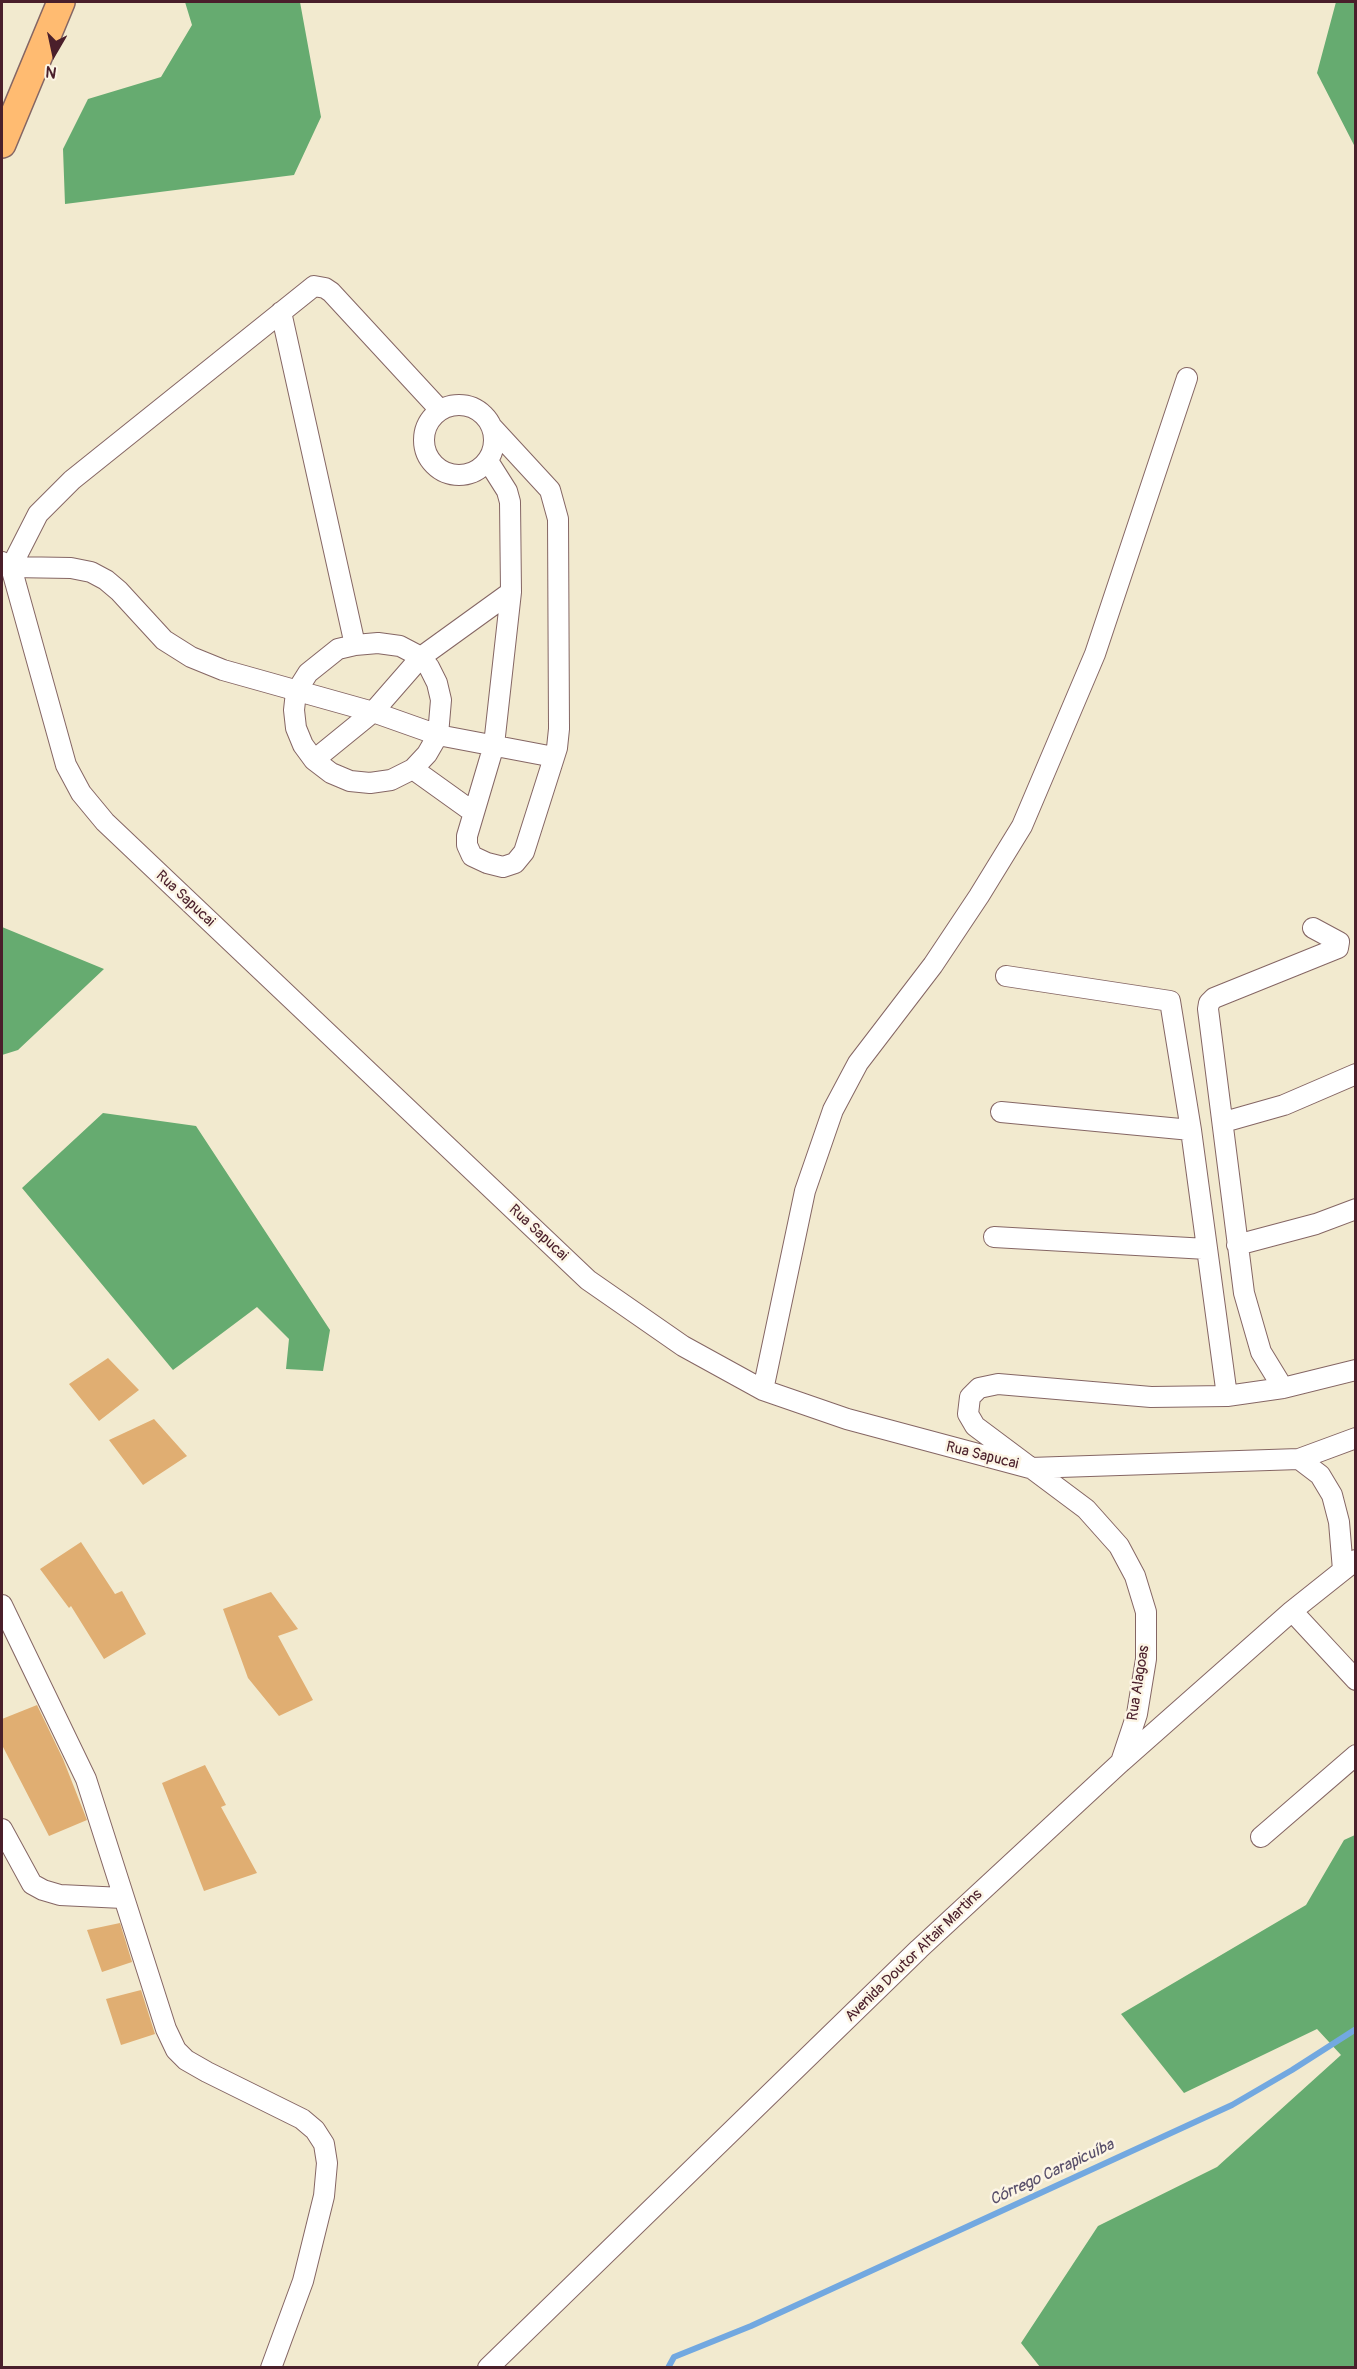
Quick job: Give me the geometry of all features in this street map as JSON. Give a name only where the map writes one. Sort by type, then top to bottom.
[{"type":"highway","points":[[2,144],[61,2]]},
{"type":"street","points":[[440,410],[325,288],[314,286],[72,480],[38,514],[6,564],[71,568],[91,572],[106,580],[119,591],[164,640],[191,657],[223,670],[373,712],[438,735],[554,757]]},
{"type":"street","points":[[281,312],[355,645]]},
{"type":"street","points":[[763,1390],[805,1191],[833,1110],[858,1063],[933,965],[1022,826],[1095,654],[1187,378]]},
{"type":"street","points":[[488,460],[507,491],[510,502],[511,592],[494,745],[473,812],[467,845],[472,856],[503,867],[515,863],[524,852],[554,757],[559,729],[558,519],[550,490],[491,426],[485,416],[475,409],[463,405],[440,410],[432,417],[423,437],[424,448],[436,467],[456,475],[468,474],[479,469],[488,460],[493,450],[494,438],[491,426]]},
{"type":"street","name":"Rua Sapucai","points":[[6,564],[66,765],[81,793],[105,822],[588,1280],[683,1347],[763,1390],[847,1419],[1030,1468],[1299,1459],[1356,1438]]},
{"type":"street","points":[[314,760],[373,712],[421,657],[511,592]]},
{"type":"street","points":[[378,643],[400,646],[421,657],[437,683],[441,700],[438,735],[427,754],[413,770],[391,780],[370,783],[350,781],[330,773],[314,760],[303,745],[296,728],[294,710],[296,692],[308,672],[338,649],[355,645],[378,643]]},
{"type":"street","points":[[413,770],[473,812]]},
{"type":"street","points":[[1284,1388],[1261,1352],[1244,1293],[1208,1009],[1209,1002],[1214,998],[1338,948],[1337,941],[1313,928]]},
{"type":"street","points":[[1006,976],[1170,1001],[1191,1130],[1227,1396]]},
{"type":"street","points":[[1224,1122],[1284,1106],[1356,1074]]},
{"type":"street","points":[[1001,1112],[1191,1130]]},
{"type":"street","points":[[1237,1245],[1316,1224],[1356,1209]]},
{"type":"street","points":[[994,1237],[1207,1250]]},
{"type":"street","name":"Rua Alagoas","points":[[1120,1763],[1137,1714],[1146,1659],[1146,1612],[1135,1576],[1119,1546],[1086,1509],[975,1426],[968,1414],[970,1397],[979,1388],[998,1384],[1151,1397],[1227,1396],[1284,1388],[1356,1370]]},
{"type":"street","points":[[1299,1459],[1320,1475],[1332,1495],[1349,1565]]},
{"type":"street","name":"Avenida Doutor Altair Martins","points":[[488,2367],[919,1949],[1120,1763],[1292,1611],[1349,1565]]},
{"type":"street","points":[[2,1605],[86,1779],[166,2029],[176,2050],[186,2060],[207,2072],[302,2119],[315,2130],[324,2144],[327,2163],[324,2196],[303,2281],[271,2367]]},
{"type":"street","points":[[1292,1611],[1356,1680]]},
{"type":"street","points":[[1261,1837],[1356,1755]]},
{"type":"street","points":[[2,1829],[32,1884],[60,1895],[123,1898]]},
{"type":"green space","points":[[185,2],[300,2],[321,117],[294,175],[65,204],[63,149],[88,99],[161,77],[192,25]]},
{"type":"green space","points":[[1336,2],[1355,2],[1355,147],[1317,73]]},
{"type":"green space","points":[[2,927],[104,969],[18,1050],[2,1055]]},
{"type":"green space","points":[[103,1113],[196,1126],[330,1330],[323,1371],[286,1369],[289,1339],[257,1307],[173,1370],[22,1188]]},
{"type":"green space","points":[[1355,1835],[1355,2367],[1040,2367],[1021,2343],[1098,2226],[1217,2167],[1341,2055],[1317,2029],[1184,2093],[1121,2014],[1306,1905],[1344,1840]]},
{"type":"building","points":[[108,1358],[139,1390],[99,1421],[69,1384]]},
{"type":"building","points":[[154,1419],[187,1456],[143,1485],[109,1440]]},
{"type":"building","points":[[81,1542],[115,1594],[122,1591],[146,1634],[104,1659],[71,1606],[69,1608],[40,1569]]},
{"type":"building","points":[[271,1592],[298,1629],[278,1636],[313,1700],[279,1716],[248,1678],[223,1609]]},
{"type":"building","points":[[37,1705],[63,1759],[87,1820],[49,1836],[2,1745],[2,1719]]},
{"type":"building","points":[[205,1765],[226,1805],[221,1807],[257,1873],[204,1891],[162,1783]]},
{"type":"building","points":[[120,1923],[132,1962],[102,1972],[87,1930]]},
{"type":"building","points":[[141,1990],[155,2034],[121,2045],[106,1999]]},
{"type":"waterway","name":"Córrego Carapicuíba","points":[[668,2368],[674,2357],[751,2326],[1232,2105],[1356,2029]]}]
